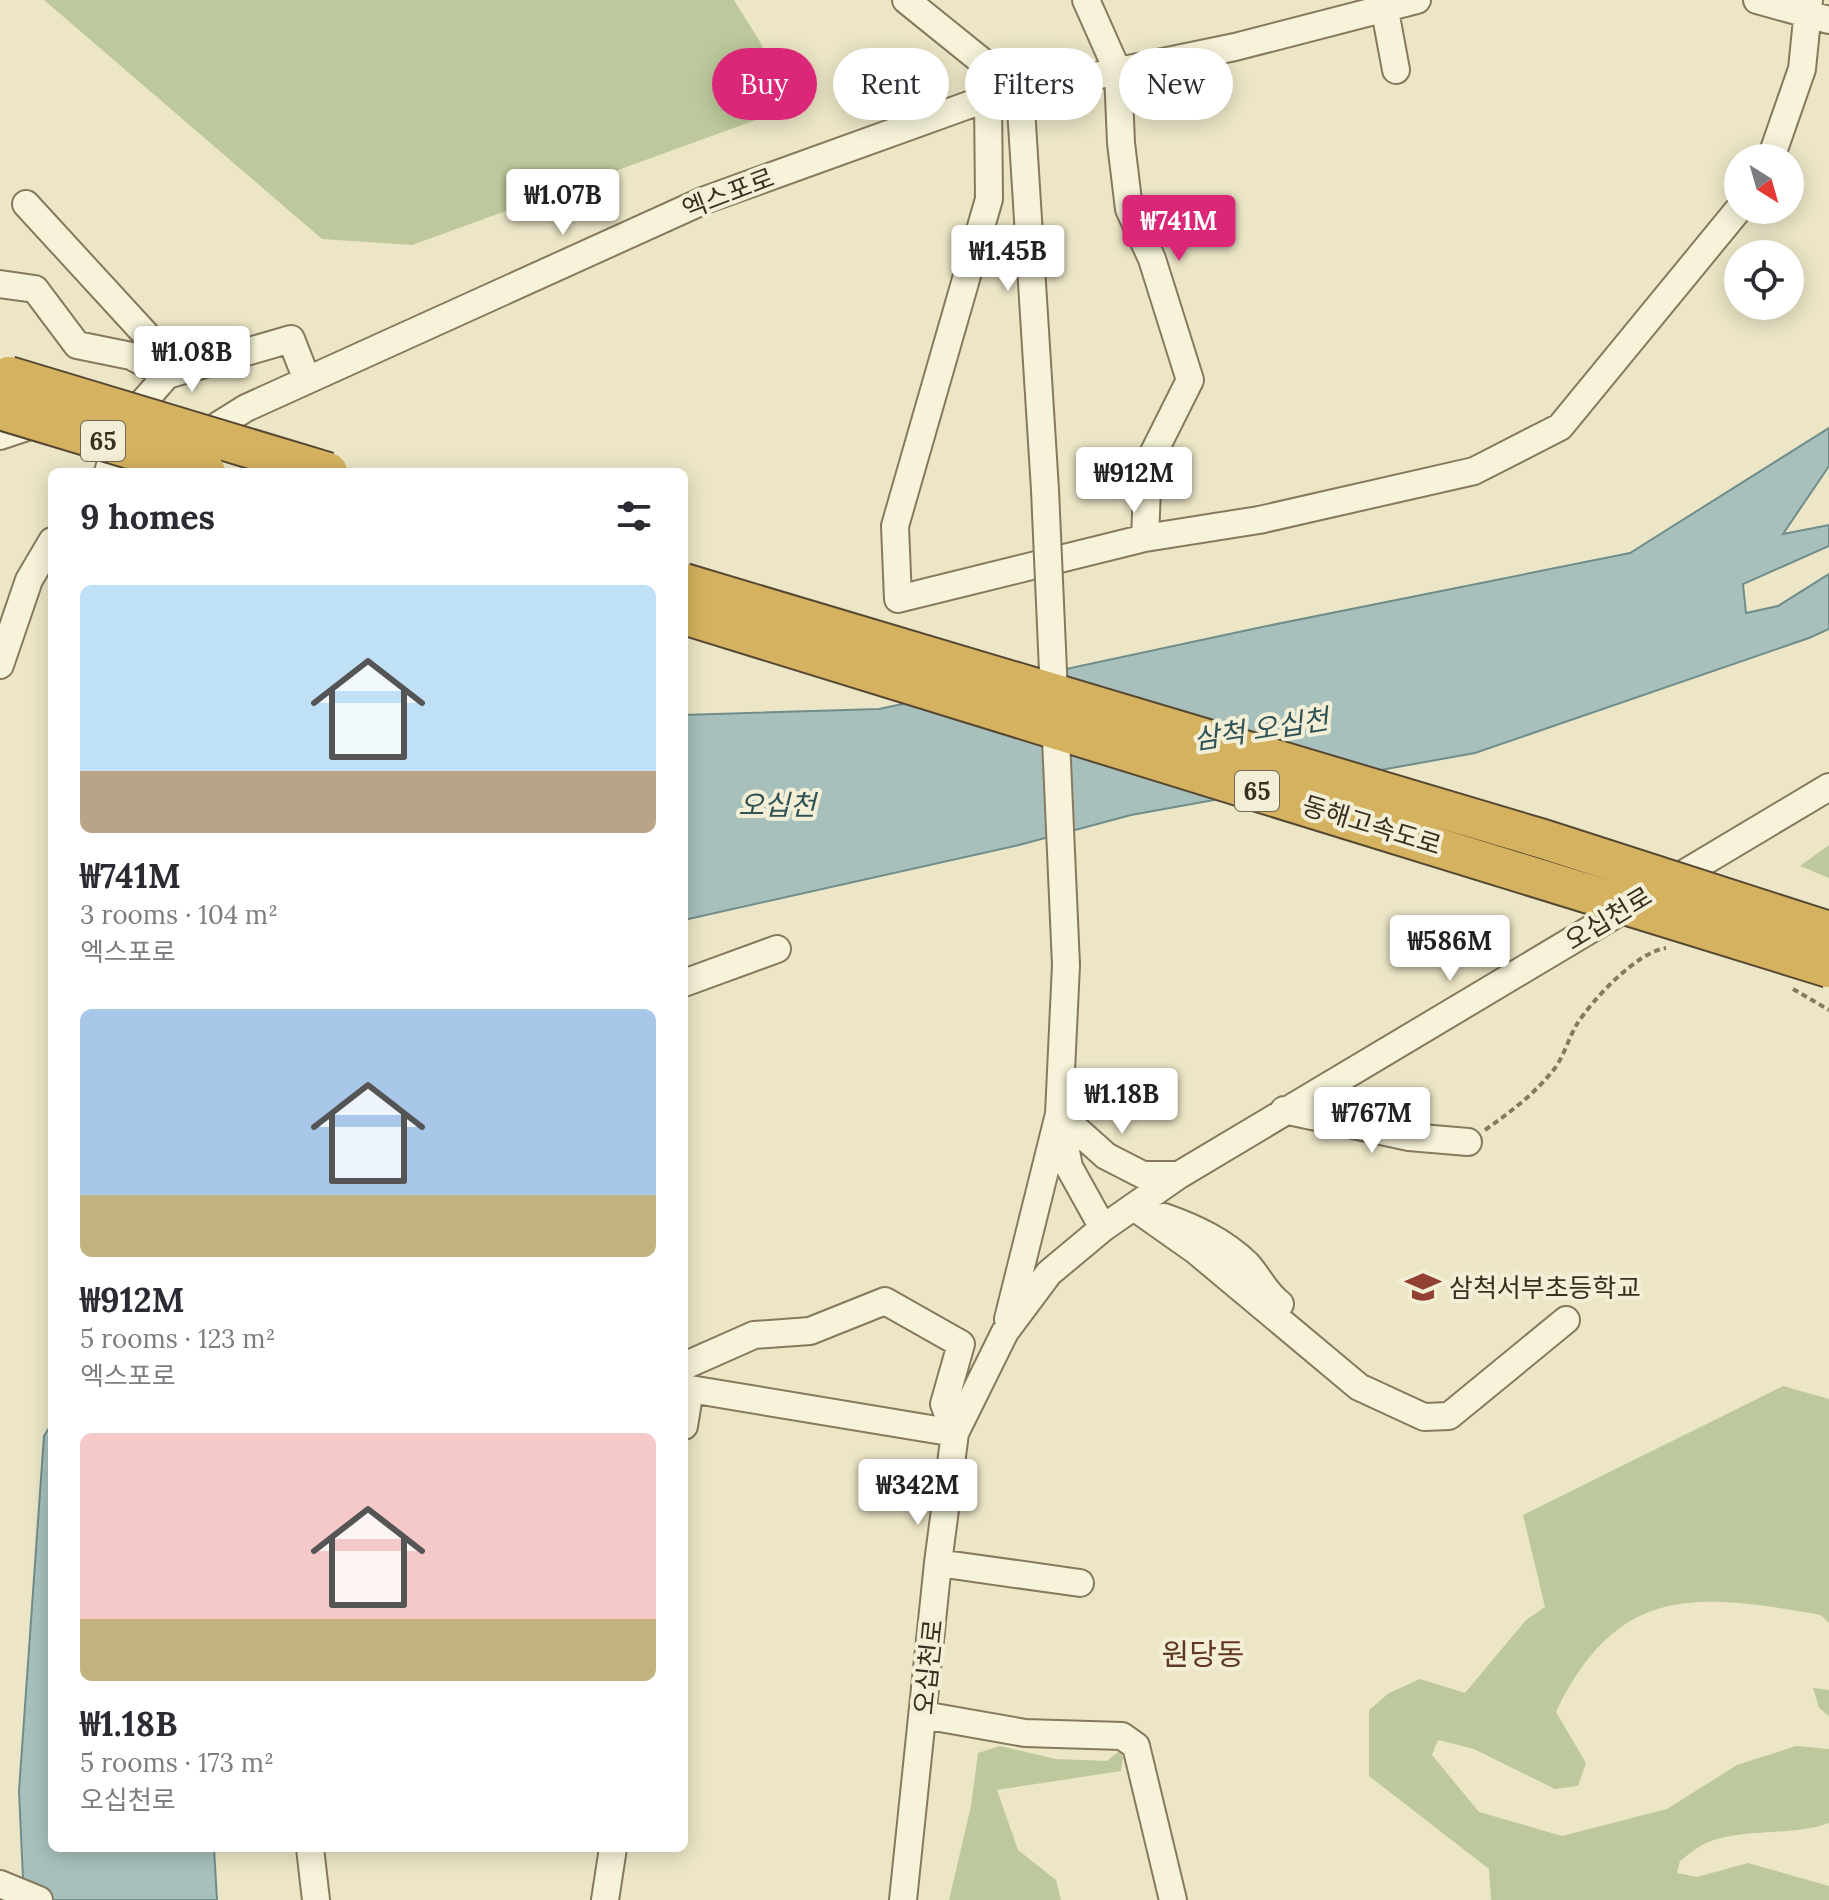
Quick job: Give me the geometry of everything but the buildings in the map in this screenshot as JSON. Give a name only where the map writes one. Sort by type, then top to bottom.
[{"type":"highway","name":"65","points":[[4,393],[196,468]]},
{"type":"highway","name":"65","points":[[4,393],[312,468]]},
{"type":"highway","name":"동해고속도로","points":[[688,584],[875,637],[1543,839],[1829,931]]},
{"type":"highway","name":"동해고속도로","points":[[688,616],[1829,968]]},
{"type":"street","points":[[906,0],[965,48]]},
{"type":"street","points":[[1086,0],[1118,72],[1121,143],[1129,209],[1152,259],[1190,380],[1148,464],[1145,538]]},
{"type":"street","name":"엑스포로","points":[[1103,75],[1235,47],[1384,3],[1417,0]]},
{"type":"street","points":[[1757,0],[1815,11],[1802,69],[1776,144]]},
{"type":"street","points":[[1384,3],[1396,70]]},
{"type":"street","name":"엑스포로","points":[[150,468],[246,408],[705,200],[965,106]]},
{"type":"street","points":[[988,120],[989,199],[895,526],[898,599],[1145,538],[1259,520],[1474,471],[1560,427],[1727,224]]},
{"type":"street","points":[[1005,1332],[1059,1114],[1066,965],[1045,490],[1022,120]]},
{"type":"street","points":[[26,204],[150,339],[167,375]]},
{"type":"street","points":[[0,284],[35,289],[77,345],[131,356],[167,375]]},
{"type":"street","points":[[109,468],[123,425],[167,375],[291,339],[307,380]]},
{"type":"street","points":[[0,436],[66,414],[123,425]]},
{"type":"street","points":[[0,665],[29,580],[48,548]]},
{"type":"street","name":"오십천로","points":[[903,1900],[938,1563],[955,1433],[1005,1332],[1049,1273],[1103,1228],[1179,1175],[1829,787]]},
{"type":"street","points":[[688,982],[777,949]]},
{"type":"street","points":[[1284,1110],[1409,1137],[1468,1142]]},
{"type":"street","points":[[1059,1114],[1106,1156],[1143,1175],[1179,1175]]},
{"type":"street","points":[[1059,1114],[1069,1167],[1103,1228]]},
{"type":"street","points":[[1134,1207],[1195,1250],[1359,1387],[1424,1417],[1449,1416],[1566,1320]]},
{"type":"street","points":[[1134,1207],[1203,1231],[1248,1265],[1267,1294],[1357,1367]]},
{"type":"street","points":[[688,1380],[754,1335],[810,1331],[885,1301],[961,1344],[944,1404],[955,1433]]},
{"type":"street","points":[[688,1381],[955,1433]]},
{"type":"street","points":[[938,1563],[1080,1583]]},
{"type":"street","points":[[923,1715],[1025,1733],[1122,1736],[1136,1746],[1173,1900]]},
{"type":"street","points":[[310,1852],[316,1900]]},
{"type":"street","points":[[605,1900],[612,1852]]},
{"type":"street","points":[[0,1884],[39,1900]]},
{"type":"path","points":[[1468,1142],[1516,1108],[1554,1071],[1578,1023],[1605,989],[1654,950],[1668,948]]},
{"type":"path","points":[[1789,986],[1829,1010]]},
{"type":"green space","points":[[44,0],[734,0],[762,45],[762,48],[712,48],[712,120],[756,120],[412,245],[322,239]]},
{"type":"green space","points":[[1829,845],[1829,878],[1800,866]]},
{"type":"green space","points":[[1783,1386],[1829,1399],[1829,1623],[1821,1615],[1736,1603],[1699,1602],[1665,1607],[1634,1619],[1606,1639],[1580,1670],[1556,1712],[1586,1763],[1578,1786],[1555,1789],[1474,1749],[1438,1740],[1432,1755],[1479,1812],[1562,1836],[1667,1809],[1737,1765],[1796,1746],[1829,1749],[1829,1823],[1799,1830],[1721,1838],[1703,1845],[1680,1861],[1677,1873],[1697,1877],[1748,1863],[1829,1886],[1829,1900],[1491,1900],[1489,1869],[1369,1776],[1369,1710],[1389,1693],[1420,1679],[1465,1693],[1526,1620],[1545,1607],[1523,1515]]},
{"type":"green space","points":[[1813,1688],[1829,1690],[1829,1716],[1819,1708]]},
{"type":"green space","points":[[1000,1746],[1056,1759],[1107,1761],[1118,1752],[1123,1756],[1121,1771],[997,1790],[1018,1850],[1056,1880],[1061,1900],[949,1900],[971,1806],[978,1753]]},
{"type":"water","name":"오십천","points":[[1829,428],[1829,466],[1783,534],[1829,525],[1829,546],[1743,584],[1746,613],[1778,606],[1829,574],[1829,629],[1809,638],[1475,753],[1131,815],[1019,845],[688,919],[688,715],[879,709],[1630,553]]},
{"type":"water","points":[[48,1430],[48,1852],[214,1852],[217,1900],[24,1900],[19,1791],[44,1436]]},
{"type":"place","name":"삼척서부초등학교","points":[[1423,1287]]},
{"type":"district","name":"원당동","points":[[1203,1654]]},
{"type":"water label","name":"삼척 오십천","points":[[1261,729]]}]
